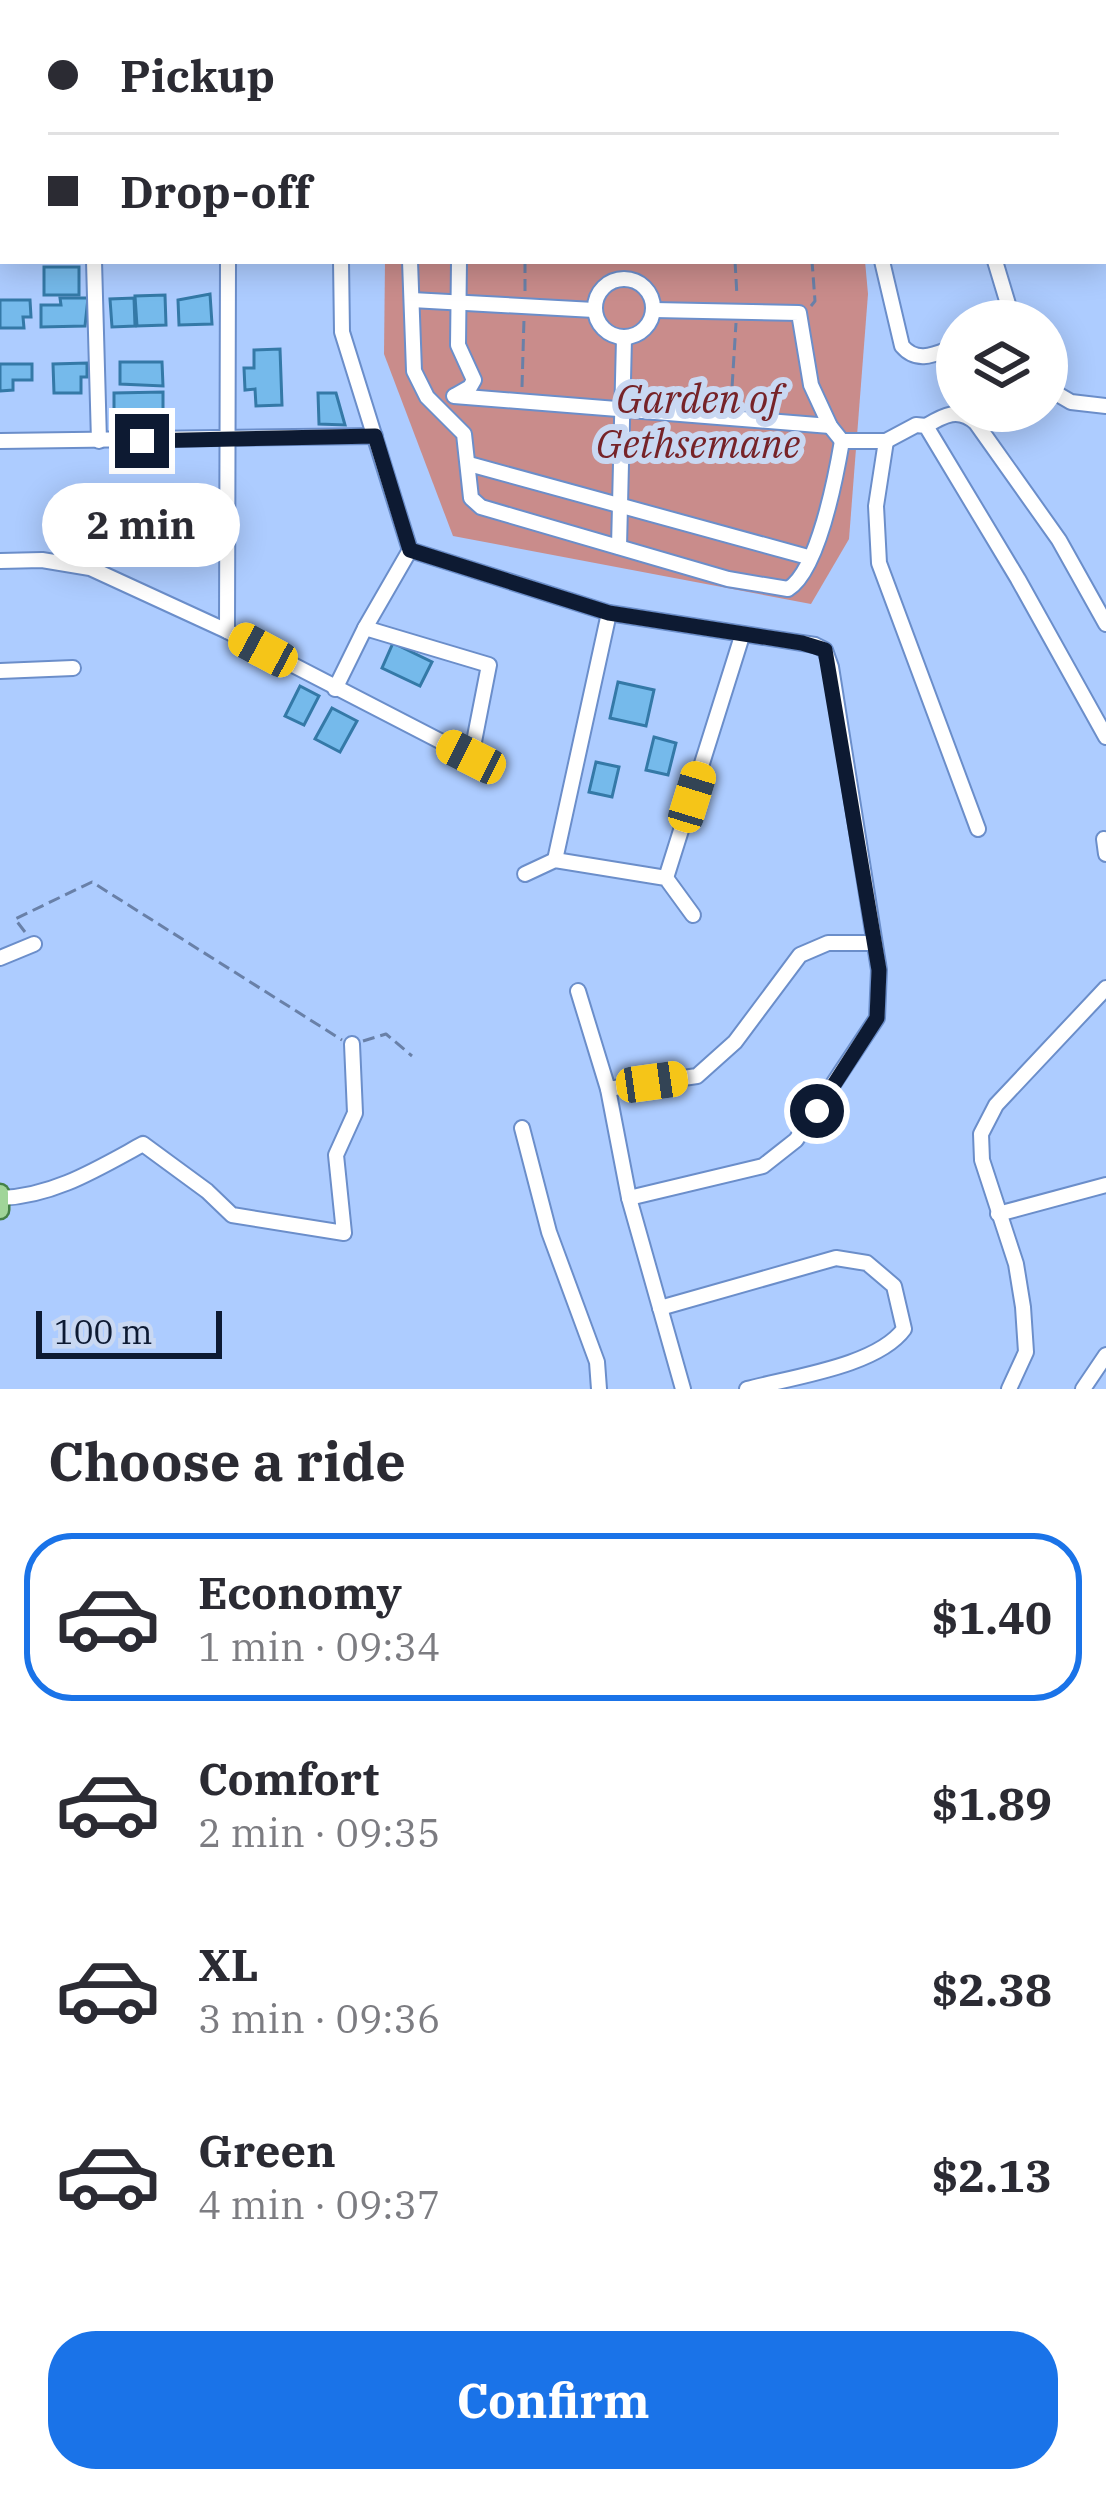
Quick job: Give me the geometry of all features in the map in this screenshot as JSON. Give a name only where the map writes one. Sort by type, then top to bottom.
[{"type":"main road","points":[[0,1195],[0,1210]]},
{"type":"street","points":[[94,264],[99,441]]},
{"type":"street","points":[[227,631],[228,264]]},
{"type":"street","points":[[335,689],[410,550],[342,332],[341,264]]},
{"type":"street","points":[[410,264],[418,385],[464,434],[470,494],[476,506],[728,580],[783,590],[796,585],[825,525],[842,441]]},
{"type":"street","points":[[436,406],[474,380],[458,345],[459,264]]},
{"type":"street","points":[[625,264],[626,279]]},
{"type":"street","points":[[883,264],[902,346],[909,355],[924,358],[936,354]]},
{"type":"street","points":[[995,264],[1007,300]]},
{"type":"street","points":[[626,279],[647,290],[654,310],[644,330],[624,338],[604,330],[594,310],[602,288],[626,279]]},
{"type":"street","points":[[412,300],[594,310]]},
{"type":"street","points":[[654,310],[802,315],[808,375],[830,426],[842,441]]},
{"type":"street","points":[[619,547],[624,338]]},
{"type":"street","points":[[454,396],[830,426]]},
{"type":"street","points":[[1068,400],[1106,406]]},
{"type":"street","points":[[842,441],[886,440],[958,413],[976,423],[1059,540],[1106,624]]},
{"type":"street","points":[[926,426],[1106,737]]},
{"type":"street","points":[[0,441],[375,436]]},
{"type":"street","points":[[886,440],[876,506],[879,563],[978,829]]},
{"type":"street","points":[[469,464],[808,557]]},
{"type":"street","points":[[410,550],[609,613],[825,650],[879,970],[877,1018],[796,1140],[763,1166],[629,1198]]},
{"type":"street","points":[[0,561],[43,560],[90,568],[227,631],[471,757],[490,665],[364,628]]},
{"type":"street","points":[[555,860],[609,613]]},
{"type":"street","points":[[666,878],[742,636]]},
{"type":"street","points":[[0,671],[73,668]]},
{"type":"street","points":[[525,874],[555,860],[666,878],[693,915]]},
{"type":"street","points":[[608,1089],[697,1076],[735,1042],[790,965],[809,948],[874,943]]},
{"type":"street","points":[[0,958],[34,944]]},
{"type":"street","points":[[1009,1389],[1026,1352],[1023,1307],[1016,1264],[982,1160],[981,1133],[996,1105],[1106,988]]},
{"type":"street","points":[[578,991],[608,1089],[629,1198],[683,1389]]},
{"type":"street","points":[[0,1195],[30,1197],[72,1182],[143,1144],[232,1215],[344,1233],[336,1155],[355,1113],[352,1044]]},
{"type":"street","points":[[522,1128],[549,1232],[597,1362],[599,1389]]},
{"type":"street","points":[[998,1214],[1106,1185]]},
{"type":"street","points":[[660,1308],[836,1258],[867,1263],[894,1286],[904,1329],[893,1344],[873,1354],[747,1389]]},
{"type":"street","points":[[1083,1389],[1106,1355]]},
{"type":"path","points":[[522,401],[525,264]]},
{"type":"path","points":[[730,417],[735,264]]},
{"type":"path","points":[[802,315],[815,301],[812,264]]},
{"type":"path","points":[[34,944],[15,919],[92,882],[332,1036],[352,1044],[386,1034],[412,1057]]},
{"type":"green space","name":"Garden of Gethsemane","points":[[385,264],[865,264],[868,294],[849,539],[811,604],[453,536],[384,354]]},
{"type":"building","points":[[44,267],[79,267],[79,295],[44,295]]},
{"type":"building","points":[[210,294],[212,324],[179,325],[178,300]]},
{"type":"building","points":[[165,295],[166,325],[137,326],[135,296]]},
{"type":"building","points":[[60,298],[88,298],[85,326],[41,327],[41,305],[61,305]]},
{"type":"building","points":[[134,298],[135,326],[112,327],[110,299]]},
{"type":"building","points":[[0,300],[30,300],[31,317],[23,317],[24,328],[0,328]]},
{"type":"building","points":[[280,349],[282,405],[256,406],[255,389],[245,390],[244,368],[254,368],[254,350]]},
{"type":"building","points":[[120,362],[162,362],[163,386],[120,384]]},
{"type":"building","points":[[87,363],[81,393],[54,393],[53,364]]},
{"type":"building","points":[[0,364],[32,364],[32,380],[13,380],[13,390],[0,391]]},
{"type":"building","points":[[163,392],[163,416],[140,416],[141,423],[123,424],[122,417],[114,417],[114,393]]},
{"type":"building","points":[[318,393],[336,393],[345,425],[319,424]]},
{"type":"building","points":[[393,643],[432,662],[420,686],[382,668]]},
{"type":"building","points":[[618,682],[654,690],[646,726],[610,718]]},
{"type":"building","points":[[300,686],[319,696],[304,725],[285,716]]},
{"type":"building","points":[[332,708],[357,721],[340,752],[315,739]]},
{"type":"building","points":[[654,737],[676,743],[668,775],[646,770]]},
{"type":"building","points":[[596,762],[619,767],[612,797],[589,792]]},
{"type":"route","points":[[142,441],[375,436],[410,550],[609,613],[825,650],[879,970],[877,1018],[817,1111]]}]
